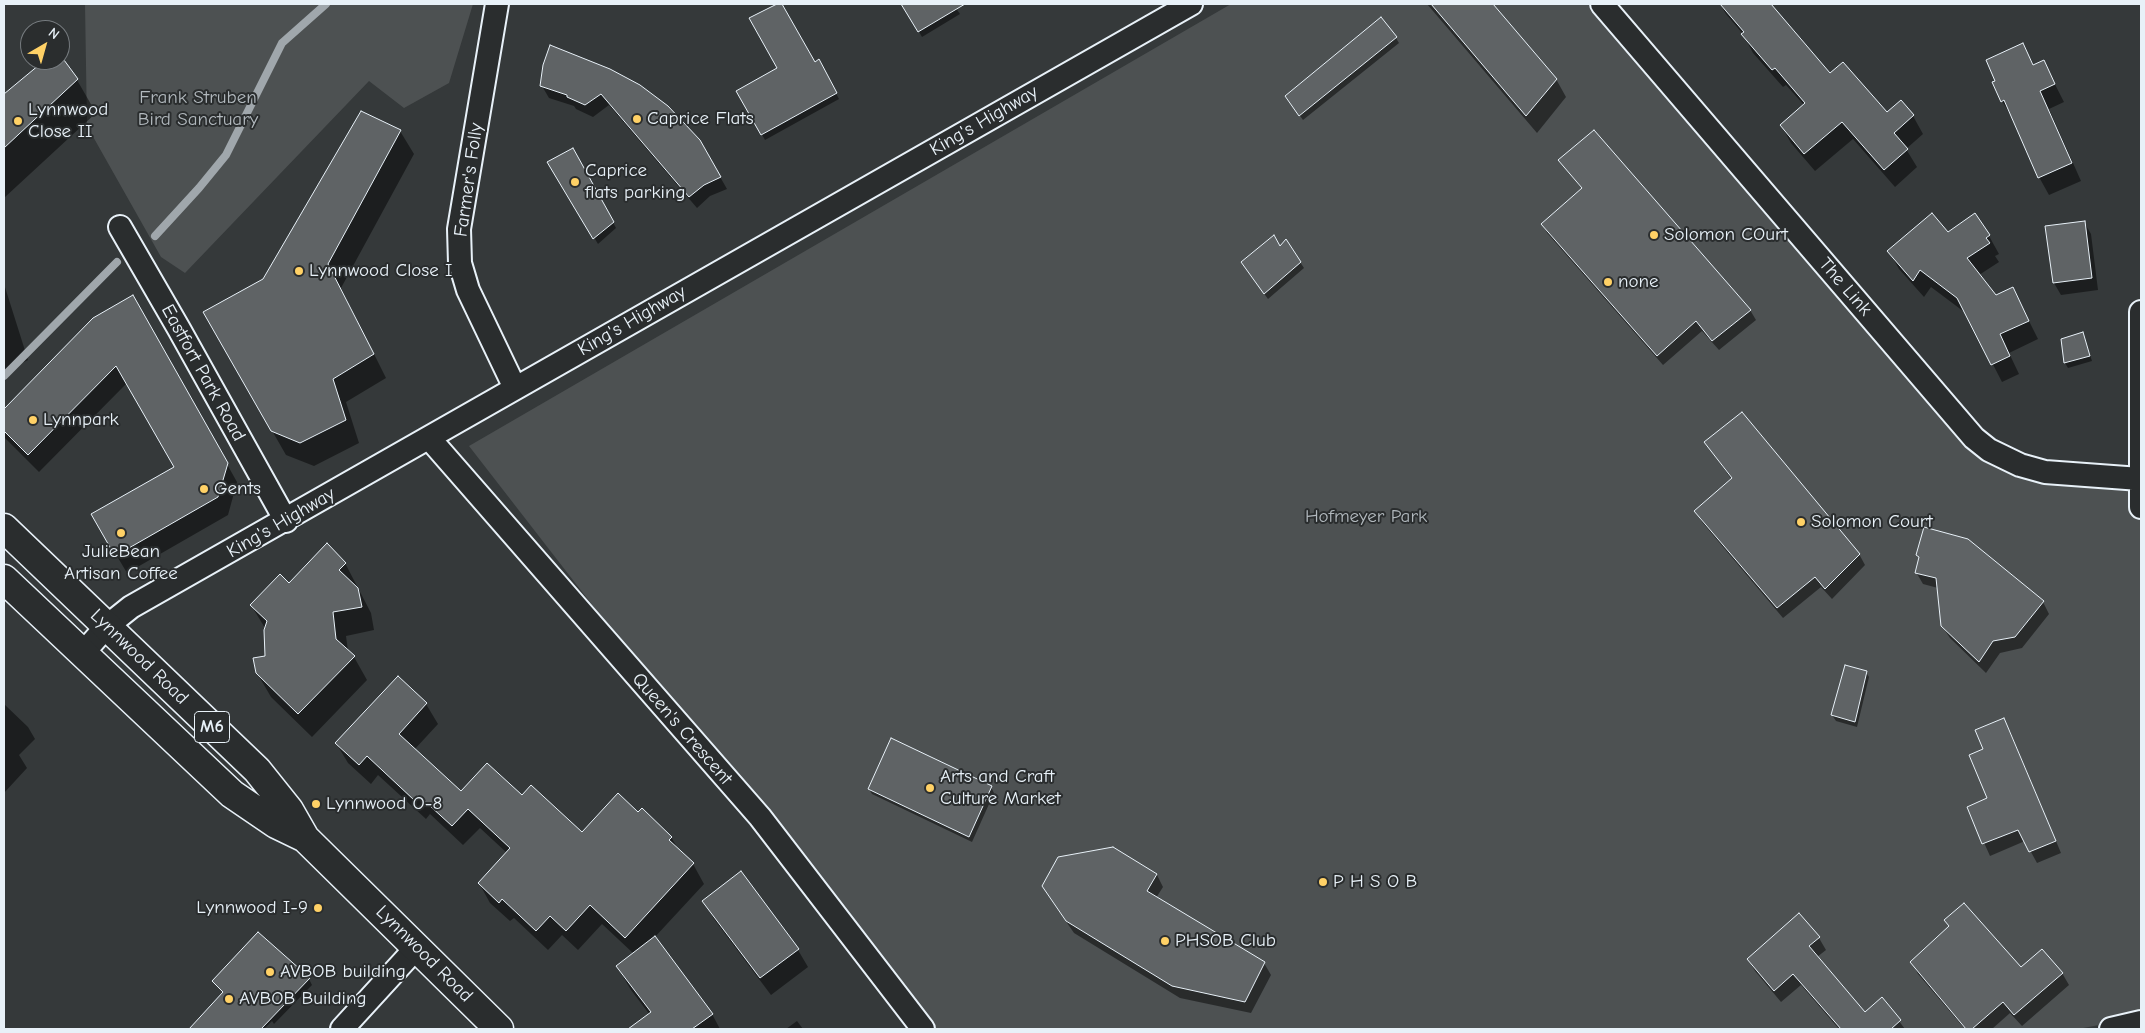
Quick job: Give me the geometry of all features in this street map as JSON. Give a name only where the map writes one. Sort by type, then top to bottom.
[{"type":"main road","name":"Lynnwood Road","points":[[4,528],[258,770],[289,810],[305,838],[499,1029]]},
{"type":"main road","name":"Lynnwood Road","points":[[4,579],[232,794],[276,824],[305,838]]},
{"type":"street","name":"Farmer's Folly","points":[[498,4],[459,229],[460,263],[468,290],[515,388]]},
{"type":"street","name":"King's Highway","points":[[83,653],[106,627],[131,607],[286,521],[515,388],[1191,4]]},
{"type":"street","name":"The Link","points":[[1602,4],[1974,438],[1989,450],[2020,466],[2045,472],[2140,479]]},
{"type":"street","name":"Eastfort Park Road","points":[[120,227],[180,329],[286,521]]},
{"type":"street","points":[[2141,312],[2141,507]]},
{"type":"street","name":"Queen's Crescent","points":[[429,438],[760,818],[923,1029]]},
{"type":"street","points":[[342,1029],[416,947]]},
{"type":"street","points":[[2111,1029],[2141,1022]]},
{"type":"green space","name":"Frank Struben Bird Sanctuary","points":[[85,4],[473,4],[449,83],[404,108],[369,81],[185,273],[161,257],[87,126]]},
{"type":"green space","name":"Hofmeyer Park","points":[[1231,4],[1592,4],[2003,458],[2140,479],[2141,1017],[2078,1029],[921,1029],[469,446]]},
{"type":"building","points":[[777,4],[782,4],[815,62],[819,59],[837,93],[761,135],[736,91],[777,68],[749,18]]},
{"type":"building","points":[[901,4],[965,4],[918,32]]},
{"type":"building","points":[[1431,4],[1493,4],[1557,79],[1526,116]]},
{"type":"building","points":[[1720,4],[1771,4],[1830,73],[1843,62],[1887,112],[1901,100],[1914,115],[1894,133],[1908,149],[1884,170],[1842,122],[1804,154],[1780,125],[1805,103],[1775,68],[1772,70],[1741,34],[1744,32]]},
{"type":"building","points":[[1381,17],[1397,37],[1299,116],[1285,96]]},
{"type":"building","points":[[2023,43],[2033,65],[2044,60],[2055,84],[2040,91],[2072,163],[2038,178],[2004,100],[2001,102],[1992,82],[1995,81],[1986,60]]},
{"type":"building","name":"Caprice Flats","points":[[550,45],[610,69],[640,85],[668,106],[700,140],[721,177],[704,185],[689,197],[601,94],[585,105],[567,97],[567,95],[540,86],[543,65]]},
{"type":"building","name":"Lynnwood Close II","points":[[70,68],[78,79],[4,148],[4,94],[33,70],[70,70]]},
{"type":"building","name":"Lynnwood Close I","points":[[361,111],[401,130],[328,264],[374,354],[333,379],[346,420],[300,443],[271,431],[203,312],[263,279]]},
{"type":"building","points":[[1594,130],[1751,310],[1712,341],[1696,321],[1657,356],[1541,224],[1582,188],[1558,160]]},
{"type":"building","name":"Caprice flats parking","points":[[573,148],[614,222],[593,239],[547,162]]},
{"type":"building","points":[[1932,213],[1948,232],[1975,213],[1990,235],[1986,238],[1990,243],[1967,258],[1996,295],[2013,287],[2029,321],[2000,334],[2010,356],[1991,365],[1957,298],[1920,270],[1913,281],[1887,251]]},
{"type":"building","points":[[2085,221],[2092,278],[2053,283],[2045,226]]},
{"type":"building","points":[[1274,235],[1280,246],[1286,239],[1301,262],[1264,294],[1241,262]]},
{"type":"building","name":"Lynnpark","points":[[133,295],[228,463],[218,497],[115,556],[91,514],[174,467],[116,366],[28,455],[4,431],[4,409],[93,318]]},
{"type":"building","points":[[2083,332],[2090,356],[2064,363],[2061,339]]},
{"type":"building","points":[[1742,412],[1860,554],[1825,589],[1815,577],[1777,608],[1694,511],[1732,478],[1704,442]]},
{"type":"building","points":[[1924,527],[1968,539],[2044,601],[2015,637],[1993,641],[1979,662],[1941,626],[1936,578],[1915,573],[1919,557],[1916,555]]},
{"type":"building","points":[[327,543],[346,563],[339,570],[358,588],[362,607],[333,612],[336,639],[355,656],[298,714],[256,673],[253,658],[265,656],[264,630],[267,621],[250,605],[280,574],[289,583]]},
{"type":"building","points":[[1845,665],[1867,671],[1855,722],[1831,715]]},
{"type":"building","points":[[398,676],[427,703],[399,734],[461,791],[487,763],[522,795],[531,785],[582,832],[618,793],[638,812],[642,808],[672,837],[669,840],[694,863],[625,938],[590,905],[566,931],[550,916],[536,931],[502,899],[499,903],[478,883],[510,848],[468,809],[452,826],[418,795],[414,800],[367,756],[359,765],[335,743]]},
{"type":"building","points":[[2004,718],[2056,841],[2029,852],[2018,830],[1982,844],[1967,807],[1987,798],[1969,755],[1983,749],[1975,730]]},
{"type":"building","name":"Arts and Craft Culture Market","points":[[891,738],[992,786],[969,837],[868,789]]},
{"type":"building","name":"PHSOB Club","points":[[1113,847],[1157,874],[1147,891],[1265,962],[1245,1002],[1172,986],[1066,921],[1042,886],[1058,857]]},
{"type":"building","points":[[741,871],[799,949],[760,978],[702,901]]},
{"type":"building","points":[[1964,903],[2021,967],[2042,949],[2063,973],[2014,1015],[2003,1002],[1972,1029],[1966,1029],[1910,962],[1949,926],[1944,920]]},
{"type":"building","points":[[1799,913],[1820,937],[1809,946],[1865,1012],[1882,997],[1901,1020],[1891,1029],[1841,1029],[1793,974],[1774,991],[1747,959]]},
{"type":"building","points":[[258,932],[310,978],[261,1029],[189,1029],[223,992],[212,981]]},
{"type":"building","points":[[655,936],[713,1014],[692,1029],[628,1029],[651,1012],[616,966]]},
{"type":"waterway","points":[[155,236],[226,155],[282,43],[326,4]]},
{"type":"waterway","points":[[4,376],[117,262]]},
{"type":"place","name":"Caprice Flats","points":[[637,119]]},
{"type":"place","name":"Lynnwood Close II","points":[[18,121]]},
{"type":"place","name":"Caprice flats parking","points":[[575,182]]},
{"type":"place","name":"Solomon COurt","points":[[1654,235]]},
{"type":"place","name":"Lynnwood Close I","points":[[299,271]]},
{"type":"place","name":"none","points":[[1608,282]]},
{"type":"place","name":"Lynnpark","points":[[33,420]]},
{"type":"place","name":"Gents","points":[[204,489]]},
{"type":"place","name":"Solomon Court","points":[[1801,522]]},
{"type":"place","name":"JulieBean Artisan Coffee","points":[[121,533]]},
{"type":"place","name":"Arts and Craft Culture Market","points":[[930,788]]},
{"type":"place","name":"Lynnwood O-8","points":[[316,804]]},
{"type":"place","name":"P H S O B","points":[[1323,882]]},
{"type":"place","name":"Lynnwood I-9","points":[[318,908]]},
{"type":"place","name":"PHSOB Club","points":[[1165,941]]},
{"type":"place","name":"AVBOB building","points":[[270,972]]},
{"type":"place","name":"AVBOB Building","points":[[229,999]]}]
